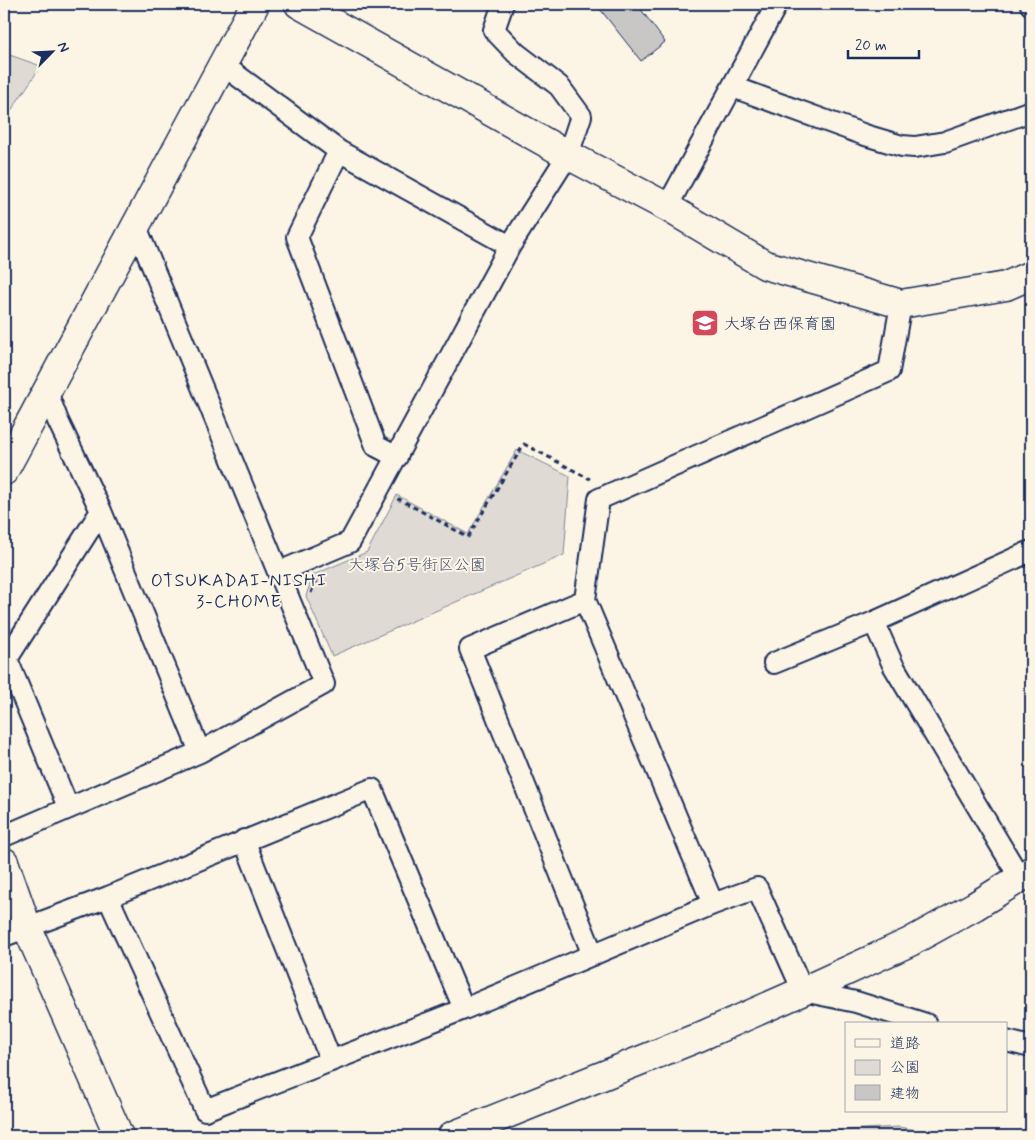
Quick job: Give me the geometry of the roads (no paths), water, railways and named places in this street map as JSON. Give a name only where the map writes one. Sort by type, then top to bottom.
[{"type":"street","points":[[4,471],[135,224],[255,4]]},
{"type":"street","points":[[299,4],[568,155],[667,207],[766,265],[901,304],[1006,286],[1031,276]]},
{"type":"street","points":[[279,572],[350,542],[510,246],[568,155],[581,116],[559,86],[516,53],[494,30],[503,4]]},
{"type":"street","points":[[667,207],[777,4]]},
{"type":"street","points":[[223,65],[339,151],[510,246]]},
{"type":"street","points":[[733,86],[865,135],[902,146],[915,147],[952,140],[1031,111]]},
{"type":"street","points":[[339,151],[297,237],[376,446],[396,457]]},
{"type":"street","points":[[4,836],[200,752],[324,684],[135,224]]},
{"type":"street","points":[[713,904],[585,600],[599,499],[889,371],[901,304]]},
{"type":"street","points":[[47,392],[58,421],[101,511],[200,752]]},
{"type":"street","points":[[68,807],[7,659],[101,511]]},
{"type":"street","points":[[774,663],[874,622],[1031,551]]},
{"type":"street","points":[[585,600],[470,649],[593,955]]},
{"type":"street","points":[[452,1136],[699,1037],[804,991],[910,942],[975,906],[1026,874],[893,665],[874,622]]},
{"type":"street","points":[[16,931],[108,897],[372,789],[464,1009]]},
{"type":"street","points":[[244,840],[330,1061]]},
{"type":"street","points":[[4,862],[16,931],[119,1136]]},
{"type":"street","points":[[108,897],[205,1110],[464,1009],[713,904],[757,888],[804,991]]},
{"type":"street","points":[[804,991],[856,1002],[920,1022]]},
{"type":"street","points":[[1008,1041],[1031,1047]]},
{"type":"place","name":"大塚台西保育園","points":[[705,323]]},
{"type":"district","name":"OTSUKADAI-NISHI 3-CHOME","points":[[239,590]]},
{"type":"park label","name":"大塚台5号街区公園","points":[[417,564]]}]
